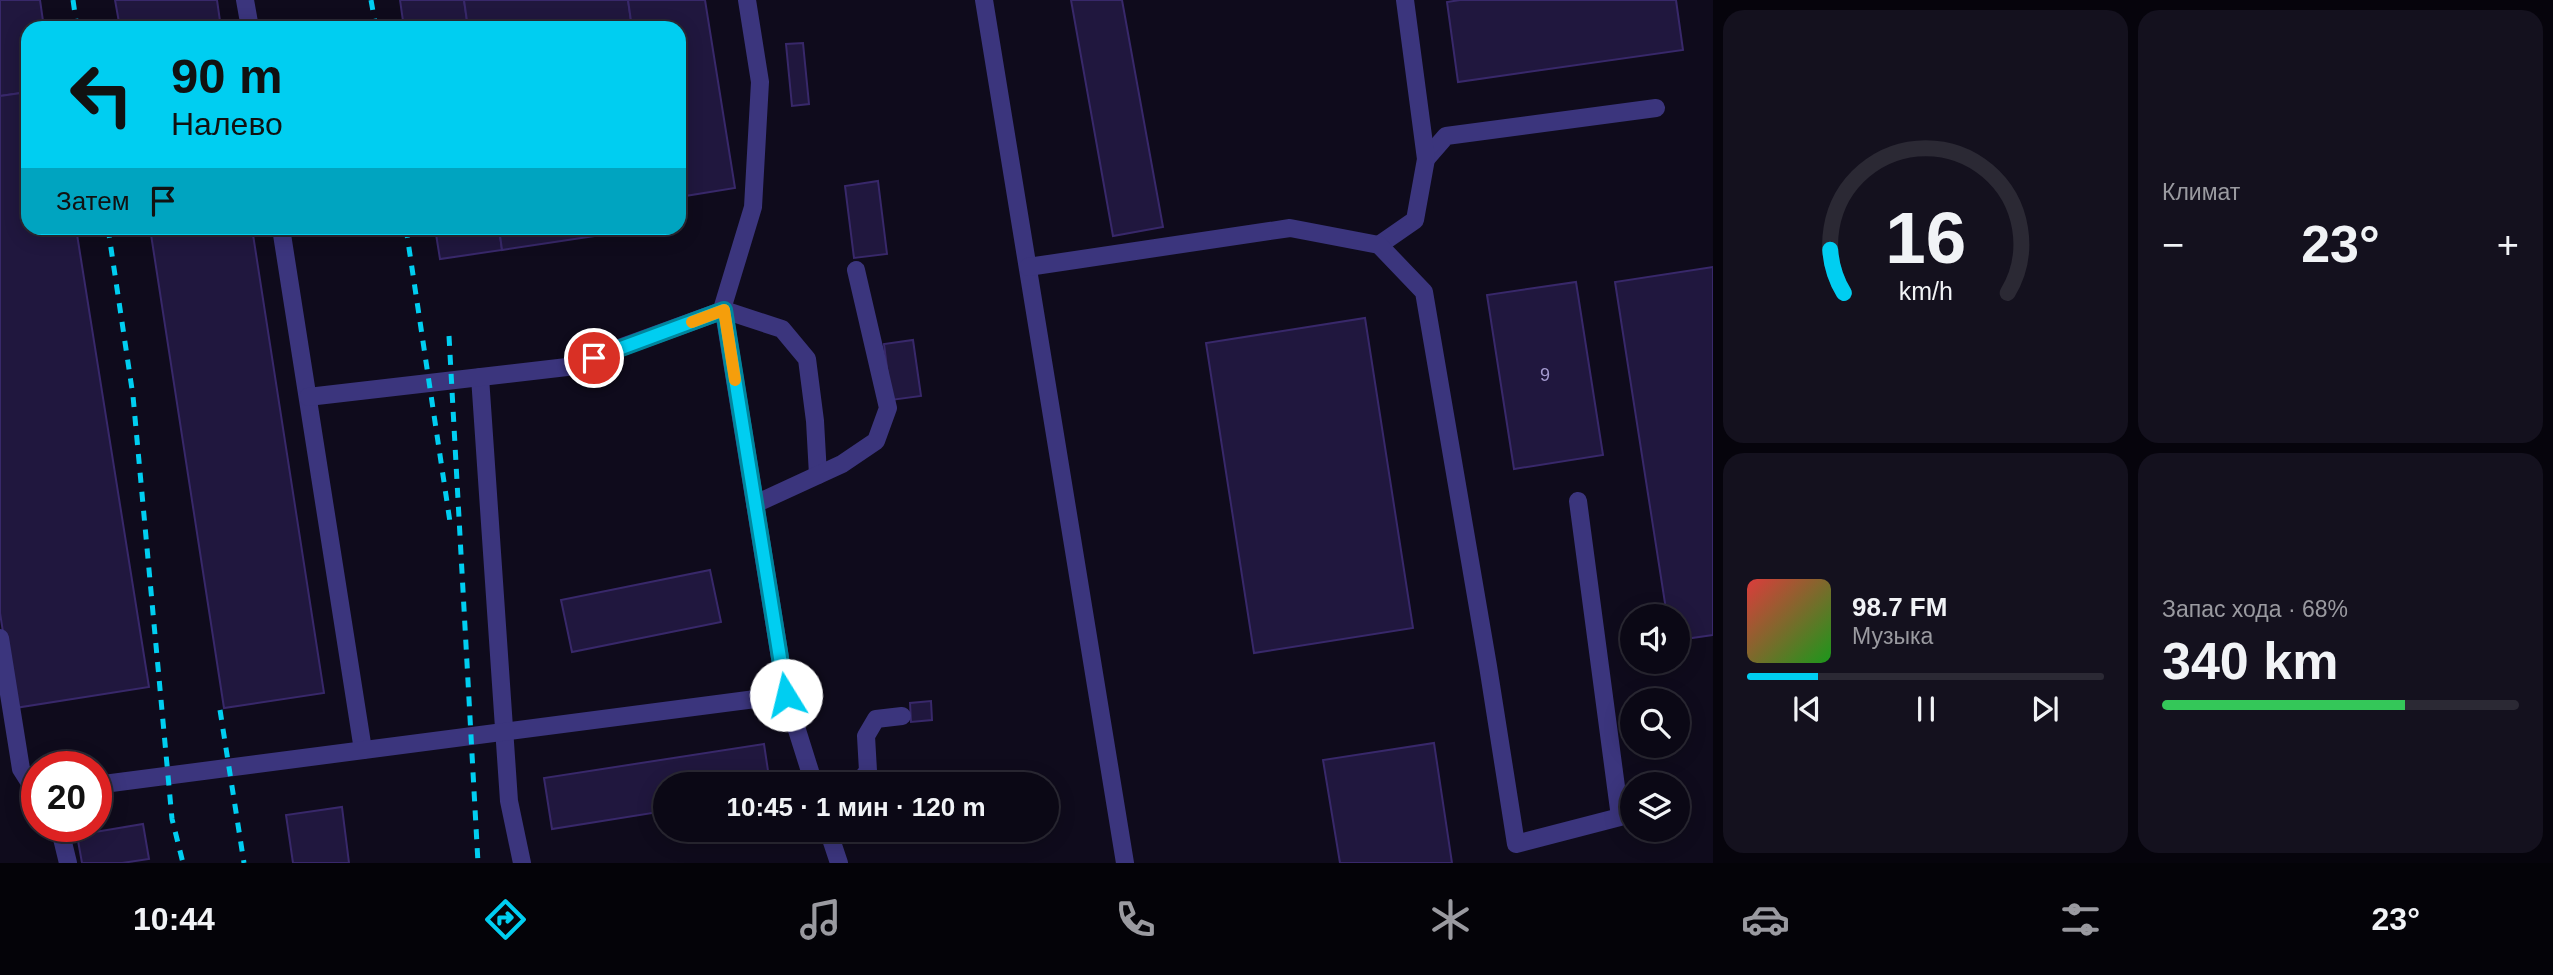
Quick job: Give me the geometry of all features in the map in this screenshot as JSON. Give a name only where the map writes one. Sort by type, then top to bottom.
[{"type":"street","points":[[245,0],[249,21]]},
{"type":"street","points":[[748,0],[760,82],[753,207],[723,306],[786,695],[810,772]]},
{"type":"street","points":[[984,0],[1125,863]]},
{"type":"street","points":[[1379,245],[1415,220],[1426,159],[1405,0]]},
{"type":"street","points":[[1426,159],[1446,136],[1656,108]]},
{"type":"street","points":[[1028,267],[1290,228],[1379,245],[1424,292],[1516,844],[1620,817],[1578,500]]},
{"type":"street","points":[[282,235],[363,750]]},
{"type":"street","points":[[755,504],[842,464],[876,442],[888,408],[856,270]]},
{"type":"street","points":[[308,397],[568,367],[724,310],[782,329],[807,359],[815,421],[818,475]]},
{"type":"street","points":[[480,377],[509,801],[522,863]]},
{"type":"street","points":[[0,638],[21,769]]},
{"type":"street","points":[[112,783],[786,695]]},
{"type":"street","points":[[867,772],[866,736],[876,719],[902,716]]},
{"type":"street","points":[[63,842],[68,863]]},
{"type":"street","points":[[832,842],[839,863]]},
{"type":"building","points":[[0,0],[40,0],[43,21],[21,21],[21,93],[0,96]]},
{"type":"building","points":[[115,0],[217,0],[220,21],[119,21]]},
{"type":"building","points":[[400,0],[464,0],[467,21],[403,21]]},
{"type":"building","points":[[464,0],[628,0],[631,21],[467,21]]},
{"type":"building","points":[[628,0],[705,0],[735,188],[686,196],[686,21],[631,21]]},
{"type":"building","points":[[1071,0],[1122,0],[1163,227],[1113,236]]},
{"type":"building","points":[[1676,0],[1683,50],[1458,82],[1447,2]]},
{"type":"building","points":[[803,43],[809,104],[792,106],[786,44]]},
{"type":"building","points":[[21,93],[21,235],[77,235],[149,687],[15,708],[0,613],[0,96]]},
{"type":"building","points":[[878,181],[887,254],[854,258],[845,186]]},
{"type":"building","points":[[151,235],[253,235],[324,693],[224,708]]},
{"type":"building","points":[[436,235],[500,235],[502,250],[440,259]]},
{"type":"building","points":[[500,235],[602,235],[502,250]]},
{"type":"building","points":[[1713,267],[1713,635],[1690,638],[1690,604],[1665,604],[1615,282]]},
{"type":"building","points":[[1576,282],[1603,455],[1514,469],[1487,295]]},
{"type":"building","points":[[1365,318],[1413,628],[1254,653],[1206,343]]},
{"type":"building","points":[[913,340],[921,396],[891,400],[884,344]]},
{"type":"building","points":[[710,570],[721,622],[572,652],[561,600]]},
{"type":"building","points":[[931,701],[932,720],[911,722],[910,703]]},
{"type":"building","points":[[1434,743],[1452,863],[1340,863],[1323,760]]},
{"type":"building","points":[[764,744],[768,772],[653,772],[653,813],[552,829],[544,778]]},
{"type":"building","points":[[342,807],[349,863],[293,863],[286,815]]},
{"type":"building","points":[[143,824],[149,859],[122,863],[82,863],[78,842],[112,842],[112,829]]},
{"type":"railway","points":[[73,0],[76,21]]},
{"type":"railway","points":[[371,0],[375,21]]},
{"type":"railway","points":[[109,235],[133,396],[172,819],[183,863]]},
{"type":"railway","points":[[407,235],[450,522]]},
{"type":"railway","points":[[449,336],[478,863]]},
{"type":"railway","points":[[220,710],[244,863]]},
{"type":"slow traffic","points":[[692,322],[724,310],[735,380]]},
{"type":"route","points":[[594,358],[724,310],[786,695]]}]
